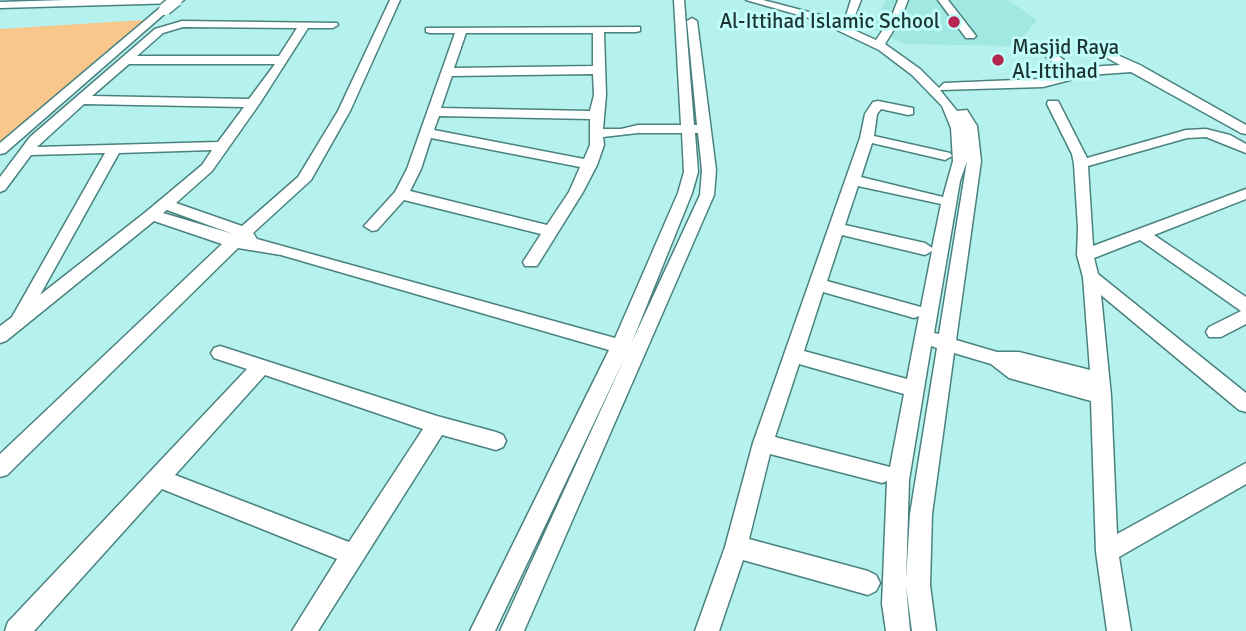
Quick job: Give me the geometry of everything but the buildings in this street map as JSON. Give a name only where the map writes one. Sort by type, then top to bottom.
[{"type":"street","points":[[0,5],[177,0]]},
{"type":"street","points":[[0,150],[177,0]]},
{"type":"street","points":[[0,468],[243,239],[310,172],[344,111],[395,0]]},
{"type":"street","points":[[679,0],[696,133]]},
{"type":"street","points":[[512,631],[630,348],[691,172],[696,133],[689,0]]},
{"type":"street","points":[[751,0],[820,18],[880,43],[916,72],[948,105],[958,128],[960,161],[953,181],[898,480],[894,604],[898,631]]},
{"type":"street","points":[[771,0],[847,23],[912,60],[942,85],[970,127],[974,161],[919,546],[918,585],[924,631]]},
{"type":"street","points":[[847,23],[856,0]]},
{"type":"street","points":[[880,43],[903,0]]},
{"type":"street","points":[[935,0],[944,0],[970,36]]},
{"type":"street","points":[[0,187],[41,135],[159,31],[175,25],[333,25]]},
{"type":"street","points":[[0,336],[152,215],[206,167],[284,60],[303,27]]},
{"type":"street","points":[[430,30],[636,29]]},
{"type":"street","points":[[531,262],[590,165],[597,145],[598,30]]},
{"type":"street","points":[[372,226],[401,194],[429,133],[461,31]]},
{"type":"street","points":[[942,85],[1055,75],[1061,69],[1060,63],[1041,47]]},
{"type":"street","points":[[1106,53],[1246,130]]},
{"type":"street","points":[[127,60],[284,60]]},
{"type":"street","points":[[942,85],[1043,83],[1089,71],[1136,68]]},
{"type":"street","points":[[448,72],[599,70]]},
{"type":"street","points":[[83,100],[254,103]]},
{"type":"street","points":[[1053,104],[1079,154],[1081,164],[1086,228],[1085,255],[1091,277],[1100,389],[1107,552],[1119,631]]},
{"type":"street","points":[[707,631],[736,547],[763,443],[854,180],[875,107],[908,111]]},
{"type":"street","points":[[434,112],[596,115]]},
{"type":"street","points":[[429,133],[590,165]]},
{"type":"street","points":[[597,133],[621,133],[637,139],[696,133]]},
{"type":"street","points":[[1081,164],[1186,134],[1206,133],[1225,138],[1246,149]]},
{"type":"street","points":[[867,138],[945,156]]},
{"type":"street","points":[[27,150],[223,146]]},
{"type":"street","points":[[16,323],[115,147]]},
{"type":"street","points":[[854,180],[937,200]]},
{"type":"street","points":[[401,194],[550,231]]},
{"type":"street","points":[[1085,255],[1246,194]]},
{"type":"street","points":[[165,204],[243,239]]},
{"type":"street","points":[[152,215],[630,348]]},
{"type":"street","points":[[836,228],[925,249]]},
{"type":"street","points":[[1143,235],[1246,306]]},
{"type":"street","points":[[1091,277],[1246,404]]},
{"type":"street","points":[[819,285],[914,311]]},
{"type":"street","points":[[1214,332],[1246,316]]},
{"type":"street","points":[[924,338],[997,359],[1016,373],[1100,389]]},
{"type":"street","points":[[482,631],[630,348]]},
{"type":"street","points":[[220,353],[437,425],[496,441]]},
{"type":"street","points":[[793,355],[915,389]]},
{"type":"street","points":[[24,629],[262,366]]},
{"type":"street","points":[[304,631],[437,425]]},
{"type":"street","points":[[763,443],[882,472]]},
{"type":"street","points":[[1107,552],[1246,473]]},
{"type":"street","points":[[159,478],[354,555]]},
{"type":"street","points":[[736,547],[869,583]]},
{"type":"shaded area","name":"Al-Ittihad Islamic School","points":[[886,0],[1008,0],[1037,20],[1015,46],[904,44],[870,27]]},
{"type":"shaded area","points":[[144,20],[128,33],[0,142],[0,29]]},
{"type":"place","name":"Al-Ittihad Islamic School","points":[[954,22]]},
{"type":"place","name":"Masjid Raya Al-Ittihad","points":[[998,60]]}]
